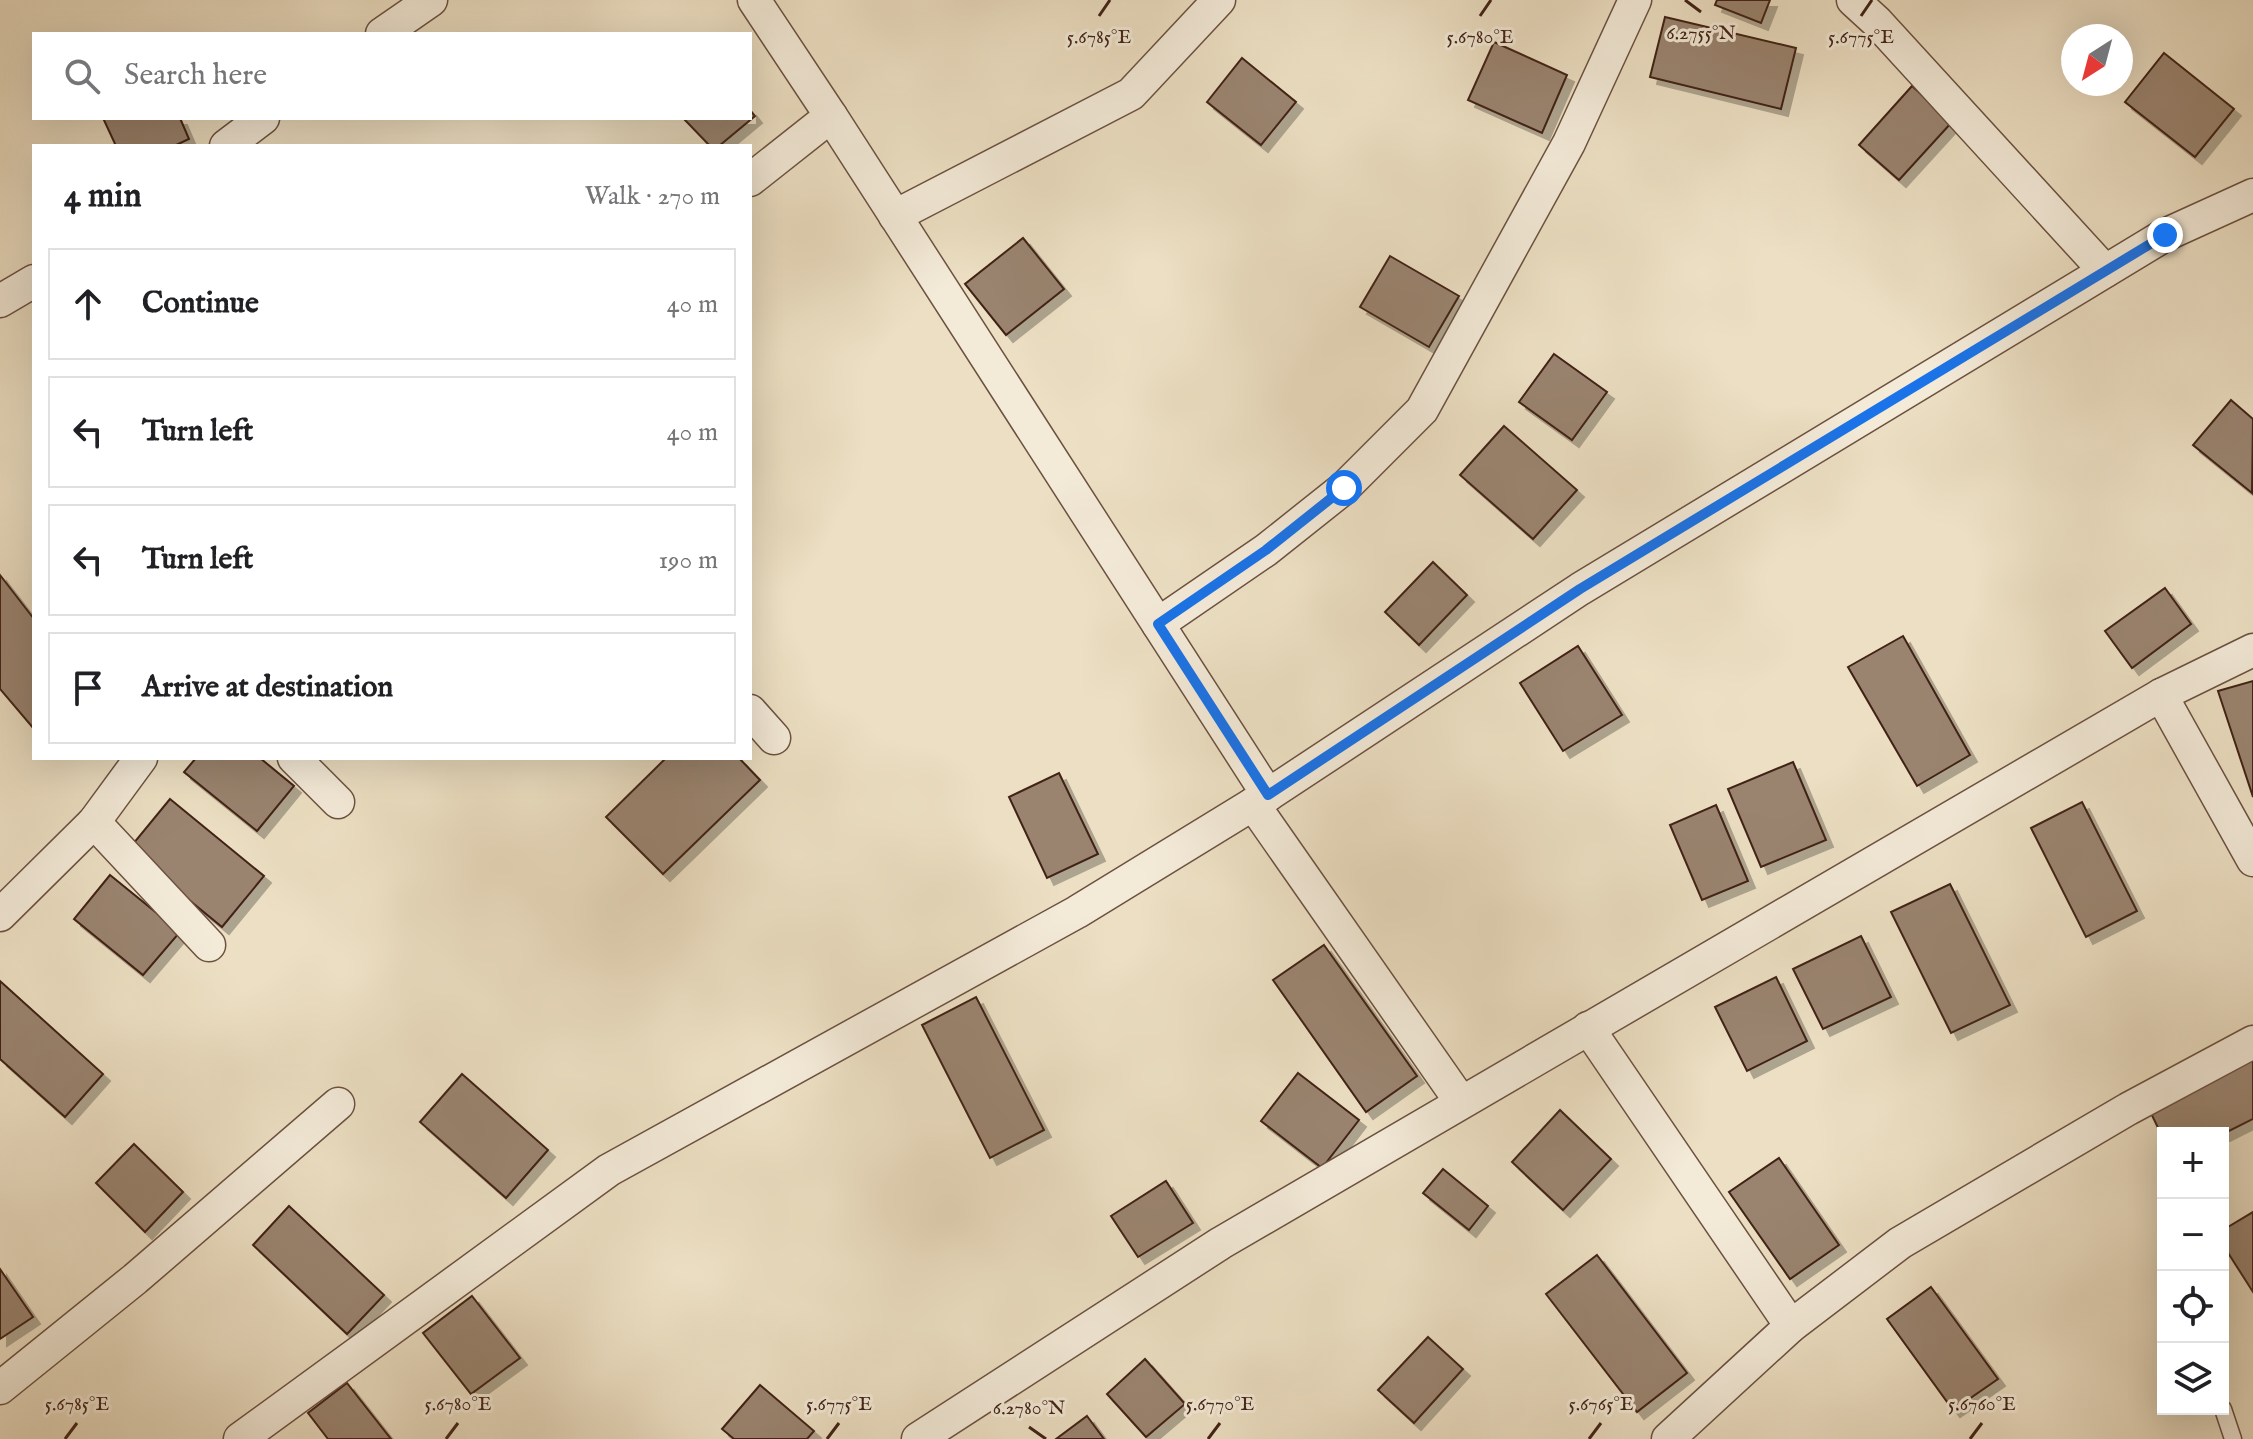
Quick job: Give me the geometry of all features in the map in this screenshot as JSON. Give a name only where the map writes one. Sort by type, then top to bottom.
[{"type":"street","points":[[385,32],[431,0]]},
{"type":"street","points":[[754,0],[1158,624],[1261,800],[1461,1102]]},
{"type":"street","points":[[895,216],[1131,94],[1219,0]]},
{"type":"street","points":[[1158,624],[1266,550],[1333,497],[1422,410],[1569,143],[1635,0]]},
{"type":"street","points":[[1853,0],[1877,22],[2105,271]]},
{"type":"street","points":[[752,178],[831,116]]},
{"type":"street","points":[[229,144],[260,120]]},
{"type":"street","points":[[240,1439],[609,1170],[1077,912],[1261,800],[1580,589],[2165,235],[2253,195]]},
{"type":"street","points":[[0,301],[32,282]]},
{"type":"street","points":[[918,1439],[1221,1243],[2161,695],[2253,650]]},
{"type":"street","points":[[2161,695],[2253,860]]},
{"type":"street","points":[[752,713],[774,738]]},
{"type":"street","points":[[0,915],[94,822],[140,760]]},
{"type":"street","points":[[296,760],[338,802]]},
{"type":"street","points":[[94,822],[209,945]]},
{"type":"street","points":[[1588,1028],[1791,1326]]},
{"type":"street","points":[[1668,1439],[1791,1326],[1900,1243],[2128,1109],[2253,1042]]},
{"type":"street","points":[[0,1388],[135,1279],[338,1104]]},
{"type":"lane","points":[[2225,1415],[2233,1439]]},
{"type":"building","points":[[1717,0],[1770,0],[1761,23],[1715,5]]},
{"type":"building","points":[[1665,17],[1796,48],[1781,109],[1650,77]]},
{"type":"building","points":[[1494,42],[1567,75],[1542,133],[1468,100]]},
{"type":"building","points":[[2164,53],[2234,109],[2195,157],[2125,102],[2133,96]]},
{"type":"building","points":[[1242,58],[1296,102],[1261,145],[1207,102]]},
{"type":"building","points":[[1912,86],[1952,122],[1899,180],[1859,145]]},
{"type":"building","points":[[104,120],[181,120],[189,139],[178,144],[115,144]]},
{"type":"building","points":[[685,120],[750,120],[721,144],[708,144]]},
{"type":"building","points":[[1023,238],[1064,289],[1006,335],[965,284]]},
{"type":"building","points":[[1390,256],[1459,296],[1429,347],[1360,307]]},
{"type":"building","points":[[1554,354],[1607,392],[1572,440],[1519,402]]},
{"type":"building","points":[[2231,400],[2253,419],[2252,493],[2193,445]]},
{"type":"building","points":[[1504,426],[1577,490],[1533,539],[1460,475]]},
{"type":"building","points":[[1433,562],[1467,595],[1419,645],[1385,612]]},
{"type":"building","points":[[0,575],[32,616],[32,727],[0,689]]},
{"type":"building","points":[[2165,588],[2191,624],[2132,668],[2105,631]]},
{"type":"building","points":[[1903,636],[1970,755],[1917,786],[1848,667]]},
{"type":"building","points":[[1578,646],[1622,715],[1563,751],[1520,683]]},
{"type":"building","points":[[2253,681],[2253,797],[2218,691]]},
{"type":"building","points":[[194,760],[262,760],[294,786],[257,831],[184,772]]},
{"type":"building","points":[[664,760],[741,760],[760,780],[663,874],[606,817]]},
{"type":"building","points":[[1793,762],[1826,840],[1761,867],[1728,789]]},
{"type":"building","points":[[1059,773],[1098,854],[1047,878],[1009,797]]},
{"type":"building","points":[[170,799],[264,876],[222,927],[128,850]]},
{"type":"building","points":[[2082,802],[2137,911],[2086,937],[2031,828]]},
{"type":"building","points":[[1716,805],[1748,881],[1702,900],[1670,825]]},
{"type":"building","points":[[110,875],[180,932],[143,975],[74,919]]},
{"type":"building","points":[[1950,884],[2010,1005],[1951,1033],[1891,912]]},
{"type":"building","points":[[1861,936],[1891,997],[1823,1029],[1793,969]]},
{"type":"building","points":[[1324,945],[1417,1076],[1366,1112],[1273,980]]},
{"type":"building","points":[[1776,977],[1807,1041],[1747,1071],[1715,1007]]},
{"type":"building","points":[[0,981],[103,1074],[65,1117],[0,1059]]},
{"type":"building","points":[[976,997],[1044,1130],[990,1158],[922,1025]]},
{"type":"building","points":[[2253,1052],[2253,1119],[2229,1131],[2229,1127],[2158,1127],[2146,1103]]},
{"type":"building","points":[[1298,1073],[1359,1120],[1322,1168],[1261,1121]]},
{"type":"building","points":[[462,1074],[548,1150],[506,1198],[420,1122]]},
{"type":"building","points":[[1560,1110],[1611,1159],[1563,1210],[1512,1162]]},
{"type":"building","points":[[134,1144],[183,1192],[145,1232],[96,1183]]},
{"type":"building","points":[[1779,1158],[1839,1245],[1790,1279],[1729,1192]]},
{"type":"building","points":[[1443,1169],[1488,1206],[1469,1230],[1423,1193]]},
{"type":"building","points":[[1166,1181],[1193,1223],[1138,1257],[1111,1216]]},
{"type":"building","points":[[289,1206],[384,1295],[347,1334],[253,1245]]},
{"type":"building","points":[[2253,1212],[2253,1292],[2229,1254],[2229,1226]]},
{"type":"building","points":[[1597,1255],[1687,1373],[1637,1412],[1546,1294]]},
{"type":"building","points":[[0,1269],[33,1317],[0,1339]]},
{"type":"building","points":[[1931,1287],[1998,1379],[1953,1410],[1887,1319]]},
{"type":"building","points":[[472,1296],[520,1358],[471,1394],[423,1333]]},
{"type":"building","points":[[1428,1337],[1463,1369],[1414,1423],[1378,1390]]},
{"type":"building","points":[[1145,1359],[1185,1404],[1146,1437],[1107,1394]]},
{"type":"building","points":[[347,1383],[391,1439],[328,1439],[308,1413]]},
{"type":"building","points":[[760,1385],[814,1431],[807,1439],[734,1439],[722,1429]]},
{"type":"building","points":[[1087,1416],[1104,1439],[1056,1439]]},
{"type":"route","points":[[1344,488],[1266,550],[1158,624],[1268,795],[1580,589],[2165,235]]}]
